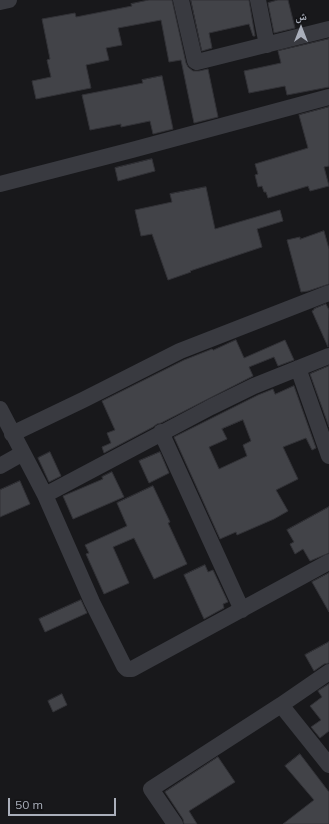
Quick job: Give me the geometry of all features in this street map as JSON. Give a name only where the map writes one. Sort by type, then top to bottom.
[{"type":"street","points":[[0,2],[9,0]]},
{"type":"street","points":[[181,0],[195,61],[198,62],[329,29]]},
{"type":"street","points":[[258,0],[268,45]]},
{"type":"street","points":[[0,184],[329,97]]},
{"type":"street","points":[[12,434],[180,351],[329,293]]},
{"type":"street","points":[[45,495],[210,407],[254,386],[329,356]]},
{"type":"street","points":[[298,368],[329,456]]},
{"type":"street","points":[[0,410],[45,495],[92,602],[124,666],[127,669],[132,669],[329,562]]},
{"type":"street","points":[[162,432],[242,610]]},
{"type":"street","points":[[0,466],[23,453]]},
{"type":"street","points":[[175,824],[151,789],[281,705],[329,672]]},
{"type":"street","points":[[281,705],[329,765]]},
{"type":"building","points":[[149,0],[172,0],[186,63],[193,71],[208,69],[218,117],[194,123],[181,60],[169,62],[161,20],[118,28],[122,45],[106,48],[109,60],[86,65],[91,88],[36,99],[32,81],[51,77],[47,60],[50,59],[42,19],[75,13],[76,17],[132,6],[131,4]]},
{"type":"building","points":[[191,0],[249,0],[255,36],[253,36],[249,24],[209,33],[212,48],[202,51]]},
{"type":"building","points":[[278,0],[288,0],[295,28],[274,33],[268,3]]},
{"type":"building","points":[[329,39],[329,87],[287,95],[285,86],[249,93],[244,71],[281,63],[278,51]]},
{"type":"building","points":[[162,76],[173,129],[153,134],[150,121],[121,127],[121,124],[90,130],[82,95],[143,83],[142,80]]},
{"type":"building","points":[[329,107],[329,166],[324,167],[329,186],[310,191],[308,186],[268,198],[262,186],[258,187],[255,175],[258,174],[255,164],[308,148],[299,115]]},
{"type":"building","points":[[152,159],[155,171],[118,181],[115,168]]},
{"type":"building","points":[[206,187],[215,229],[280,210],[283,221],[257,229],[262,247],[190,271],[191,272],[168,280],[152,234],[141,236],[135,210],[172,202],[170,194]]},
{"type":"building","points":[[324,231],[329,249],[329,284],[301,292],[287,240],[300,237],[300,239]]},
{"type":"building","points":[[326,304],[329,310],[328,347],[312,311]]},
{"type":"building","points":[[236,340],[244,358],[285,340],[294,360],[278,366],[274,357],[249,367],[253,376],[157,424],[104,453],[102,447],[111,443],[107,433],[115,430],[102,401],[184,360]]},
{"type":"building","points":[[329,366],[329,427],[310,374]]},
{"type":"building","points":[[294,386],[316,448],[312,450],[306,438],[283,447],[298,479],[276,490],[288,511],[274,519],[237,535],[236,532],[220,539],[174,437],[258,395],[273,389],[275,394]],"holes":[[[243,420],[251,441],[243,445],[247,456],[219,469],[209,447],[227,439],[222,429]]]},
{"type":"building","points":[[50,452],[61,476],[49,482],[38,458]]},
{"type":"building","points":[[160,452],[169,473],[149,483],[139,461]]},
{"type":"building","points":[[112,472],[124,497],[73,519],[63,496],[103,479],[102,477]]},
{"type":"building","points":[[20,481],[30,504],[0,517],[0,490]]},
{"type":"building","points":[[153,486],[187,564],[154,579],[134,538],[113,547],[129,583],[104,594],[86,554],[89,553],[85,545],[127,526],[117,503]]},
{"type":"building","points":[[329,507],[329,553],[310,561],[303,549],[295,554],[290,544],[294,542],[287,530]]},
{"type":"building","points":[[205,565],[208,572],[213,570],[228,602],[223,604],[224,608],[204,619],[184,575]]},
{"type":"building","points":[[329,573],[329,612],[312,582]]},
{"type":"building","points":[[81,600],[87,613],[45,632],[39,619]]},
{"type":"building","points":[[329,642],[329,663],[324,664],[314,671],[305,655]]},
{"type":"building","points":[[329,684],[329,731],[320,738],[311,727],[321,720],[310,706],[322,697],[318,691]]},
{"type":"building","points":[[62,694],[67,705],[53,712],[48,701]]},
{"type":"building","points":[[300,754],[329,792],[329,824],[283,824],[314,800],[285,766]]},
{"type":"building","points":[[218,757],[235,782],[189,811],[197,824],[184,824],[183,819],[165,792]]}]
